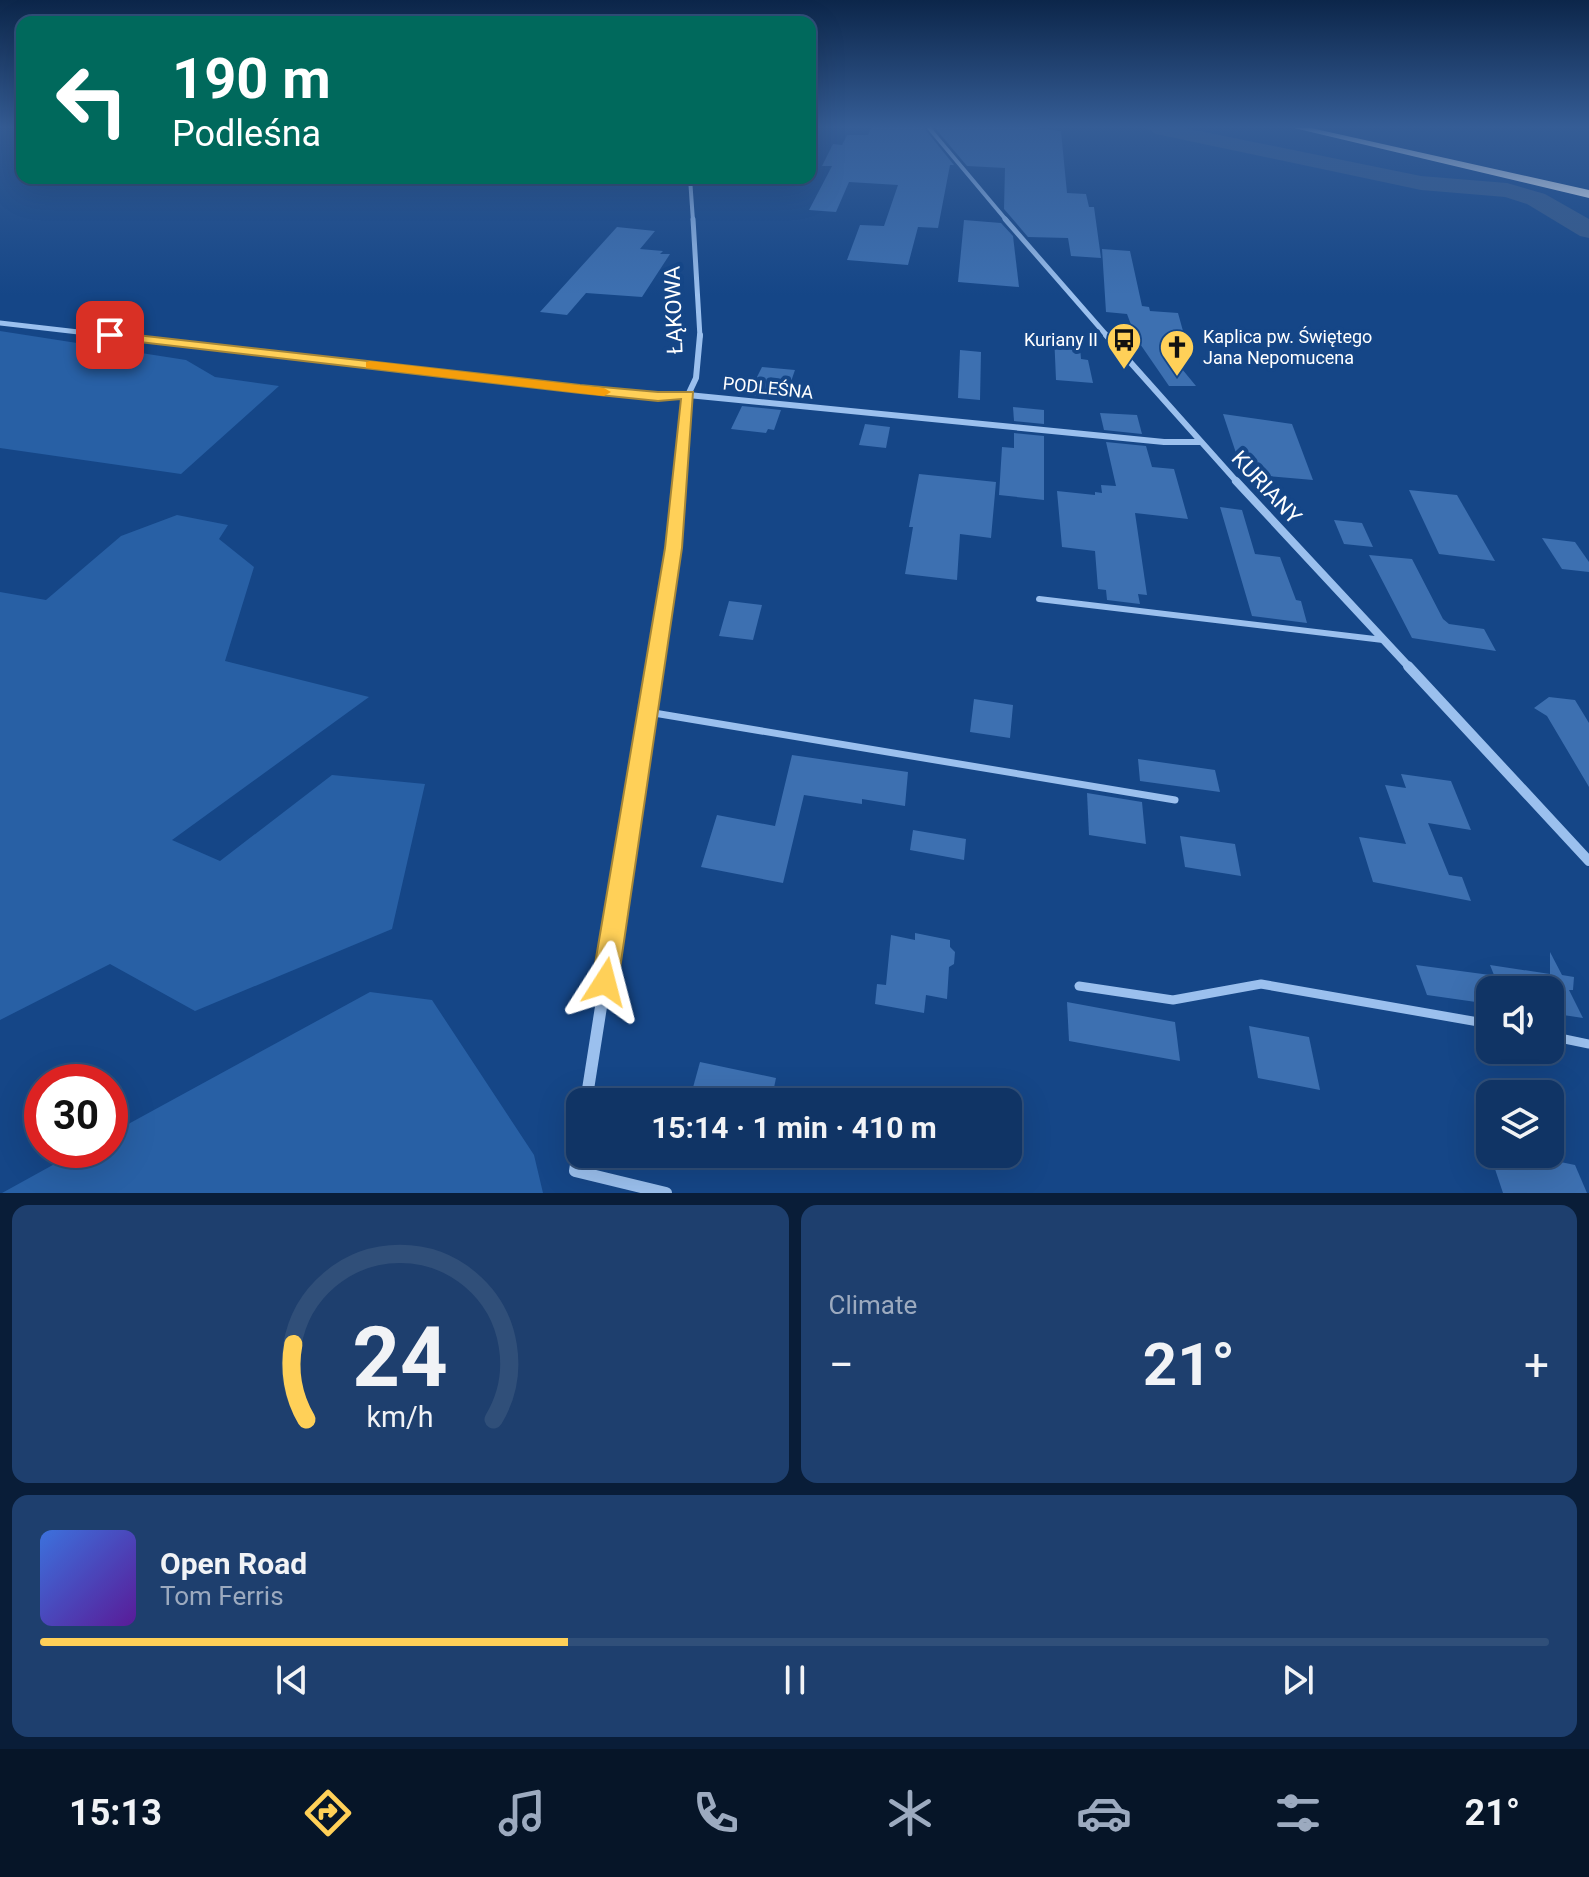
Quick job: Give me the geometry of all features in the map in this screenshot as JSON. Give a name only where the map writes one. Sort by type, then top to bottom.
[{"type":"highway","points":[[1544,184],[1589,194]]},
{"type":"street","name":"ŁĄKOWA","points":[[588,1088],[673,548],[688,395],[696,378],[700,340],[690,184]]},
{"type":"street","name":"KURIANY","points":[[976,184],[1200,442],[1589,861]]},
{"type":"street","name":"PODLEŚNA","points":[[0,323],[658,397],[688,395],[1164,442],[1200,442]]},
{"type":"street","points":[[575,1168],[575,1171],[666,1193]]},
{"type":"lane","points":[[1039,599],[1383,640]]},
{"type":"lane","points":[[648,712],[1175,800]]},
{"type":"lane","points":[[1079,986],[1173,1000],[1261,984],[1476,1022]]},
{"type":"lane","points":[[1564,1039],[1589,1044]]},
{"type":"shaded area","points":[[0,331],[186,360],[215,377],[279,386],[181,474],[0,448]]},
{"type":"shaded area","points":[[177,515],[228,525],[219,539],[254,567],[225,661],[369,697],[172,840],[220,861],[332,775],[425,784],[392,929],[195,1011],[110,964],[0,1020],[0,592],[46,600],[121,536]]},
{"type":"shaded area","points":[[370,992],[432,1000],[534,1155],[543,1193],[2,1193],[47,1168],[128,1168],[128,1124]]},
{"type":"building","points":[[823,184],[848,184],[836,212],[809,210]]},
{"type":"building","points":[[876,184],[946,184],[938,228],[918,227],[908,265],[847,260],[860,225],[884,226],[898,185]]},
{"type":"building","points":[[1005,184],[1066,184],[1067,193],[1086,194],[1089,207],[1094,207],[1101,258],[1071,256],[1068,238],[1028,237],[1004,209]]},
{"type":"building","points":[[964,220],[1001,223],[1013,236],[1019,287],[958,282]]},
{"type":"building","points":[[617,227],[655,231],[640,249],[670,254],[642,297],[586,293],[567,315],[540,312]]},
{"type":"building","points":[[1102,249],[1130,251],[1142,306],[1149,307],[1150,311],[1178,313],[1188,349],[1163,346],[1196,386],[1169,386],[1136,338],[1127,314],[1106,312]]},
{"type":"building","points":[[1054,334],[1079,336],[1081,359],[1088,360],[1093,383],[1056,380]]},
{"type":"building","points":[[960,350],[981,352],[980,400],[958,398]]},
{"type":"building","points":[[762,367],[795,370],[785,399],[748,395]]},
{"type":"building","points":[[742,406],[781,410],[774,430],[768,429],[766,433],[731,429]]},
{"type":"building","points":[[1013,407],[1044,410],[1044,424],[1014,421]]},
{"type":"building","points":[[1100,413],[1137,415],[1142,434],[1104,430]]},
{"type":"building","points":[[1223,414],[1292,424],[1313,480],[1243,474]]},
{"type":"building","points":[[865,424],[890,427],[886,448],[859,445]]},
{"type":"building","points":[[1014,433],[1044,436],[1044,500],[999,495],[1002,447],[1014,448]]},
{"type":"building","points":[[1106,442],[1146,446],[1152,467],[1174,469],[1188,519],[1135,513],[1147,595],[1138,594],[1140,604],[1107,600],[1106,590],[1098,589],[1095,551],[1062,547],[1057,491],[1095,495],[1095,492],[1102,493],[1101,485],[1116,486]]},
{"type":"building","points":[[919,474],[996,482],[991,538],[960,534],[957,580],[905,574],[913,527],[909,527]]},
{"type":"building","points":[[1409,490],[1457,495],[1495,561],[1439,554]]},
{"type":"building","points":[[1220,507],[1242,510],[1255,554],[1280,557],[1296,600],[1301,601],[1307,623],[1252,616]]},
{"type":"building","points":[[1334,520],[1362,523],[1373,547],[1344,544]]},
{"type":"building","points":[[1542,538],[1575,542],[1589,562],[1589,572],[1562,569]]},
{"type":"building","points":[[1369,555],[1412,559],[1443,619],[1449,624],[1484,629],[1496,651],[1412,638]]},
{"type":"building","points":[[729,601],[762,605],[753,640],[719,636]]},
{"type":"building","points":[[1549,697],[1575,700],[1589,723],[1589,787],[1547,716],[1534,708]]},
{"type":"building","points":[[974,699],[1013,705],[1010,738],[970,732]]},
{"type":"building","points":[[792,755],[908,772],[905,806],[862,799],[862,804],[804,795],[783,883],[701,867],[717,815],[775,826]]},
{"type":"building","points":[[1138,759],[1215,770],[1220,792],[1140,781]]},
{"type":"building","points":[[1401,774],[1451,781],[1471,830],[1428,823],[1449,875],[1462,877],[1471,901],[1373,882],[1359,837],[1406,844],[1385,785],[1406,788]]},
{"type":"building","points":[[1087,793],[1142,802],[1146,844],[1089,835]]},
{"type":"building","points":[[913,830],[966,839],[964,860],[910,850]]},
{"type":"building","points":[[1180,836],[1235,844],[1241,876],[1185,867]]},
{"type":"building","points":[[915,933],[950,940],[950,947],[955,952],[954,964],[949,967],[947,999],[926,995],[924,1013],[875,1004],[877,984],[886,985],[891,935],[915,940]]},
{"type":"building","points":[[1550,952],[1562,975],[1574,977],[1573,990],[1569,990],[1583,1018],[1564,1015],[1564,976],[1494,976],[1490,965],[1550,974]]},
{"type":"building","points":[[1416,965],[1490,975],[1476,976],[1476,1002],[1427,995]]},
{"type":"building","points":[[1067,1002],[1175,1022],[1180,1061],[1069,1041]]},
{"type":"building","points":[[1249,1026],[1309,1037],[1320,1090],[1258,1078]]},
{"type":"building","points":[[700,1062],[776,1078],[774,1088],[693,1088]]},
{"type":"building","points":[[1564,1163],[1575,1165],[1587,1193],[1503,1193],[1495,1168],[1564,1168]]},
{"type":"waterway","points":[[1429,184],[1507,190],[1536,199],[1589,230]]},
{"type":"slow traffic","points":[[370,365],[604,392]]},
{"type":"place","name":"Kuriany II","points":[[1124,371]]},
{"type":"place","name":"Kaplica pw. Świętego Jana Nepomucena","points":[[1177,378]]},
{"type":"route","points":[[110,335],[580,389],[658,397],[688,395],[673,548],[605,982]]}]
